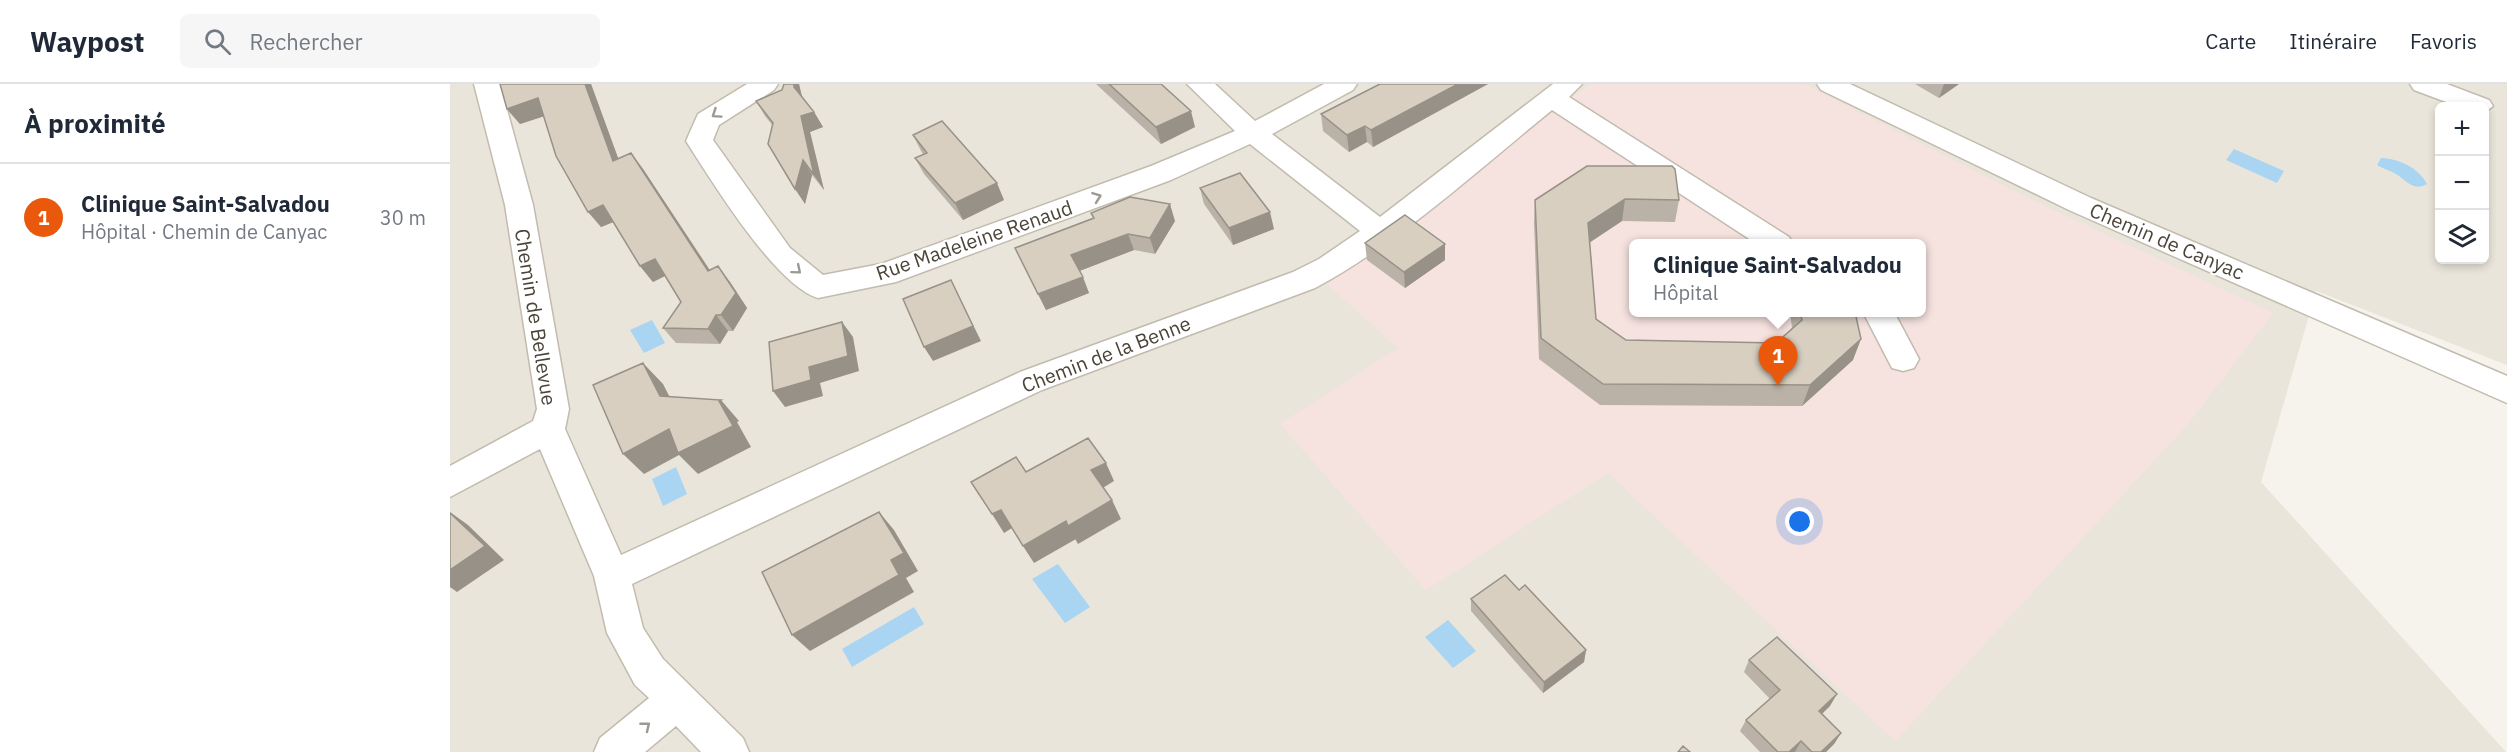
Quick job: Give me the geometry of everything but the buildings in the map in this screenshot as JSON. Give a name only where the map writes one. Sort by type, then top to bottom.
[{"type":"street","name":"Chemin de Bellevue","points":[[487,84],[519,205],[553,409],[548,429],[612,576],[626,633],[649,672],[729,752]]},
{"type":"street","name":"Rue Madeleine Renaud","points":[[765,84],[707,120],[699,141],[780,255],[818,287],[885,274],[1161,173],[1253,133]]},
{"type":"street","points":[[1200,84],[1253,133],[1380,232]]},
{"type":"street","points":[[1253,133],[1344,84]]},
{"type":"street","name":"Chemin de Canyac","points":[[1830,84],[2113,219],[2349,319],[2507,390]]},
{"type":"street","points":[[2423,84],[2468,102]]},
{"type":"street","points":[[1561,91],[1773,239]]},
{"type":"street","name":"Chemin de la Benne","points":[[612,576],[1031,381],[1304,279],[1329,267],[1380,232],[1561,91]]},
{"type":"street","points":[[1881,317],[1903,359]]},
{"type":"street","points":[[450,483],[548,429]]},
{"type":"street","points":[[614,752],[678,700]]},
{"type":"shaded area","points":[[450,84],[2507,84],[2507,365],[2316,291],[2261,482],[2506,752],[450,752]]},
{"type":"shaded area","points":[[1591,84],[1804,84],[2022,195],[2273,313],[2188,424],[1895,741],[1608,473],[1426,590],[1280,424],[1398,348],[1323,280]]},
{"type":"water","points":[[2234,149],[2284,171],[2277,183],[2226,160]]},
{"type":"water","points":[[2381,158],[2407,165],[2419,173],[2427,184],[2418,187],[2410,184],[2377,165]]},
{"type":"water","points":[[652,320],[665,343],[644,353],[630,330]]},
{"type":"water","points":[[676,467],[687,494],[663,506],[652,479]]},
{"type":"water","points":[[1058,564],[1090,607],[1065,623],[1032,579]]},
{"type":"water","points":[[914,607],[924,624],[852,667],[842,649]]},
{"type":"water","points":[[1448,620],[1476,651],[1453,668],[1425,637]]},
{"type":"place","name":"Clinique Saint-Salvadou","points":[[1778,386]]}]
